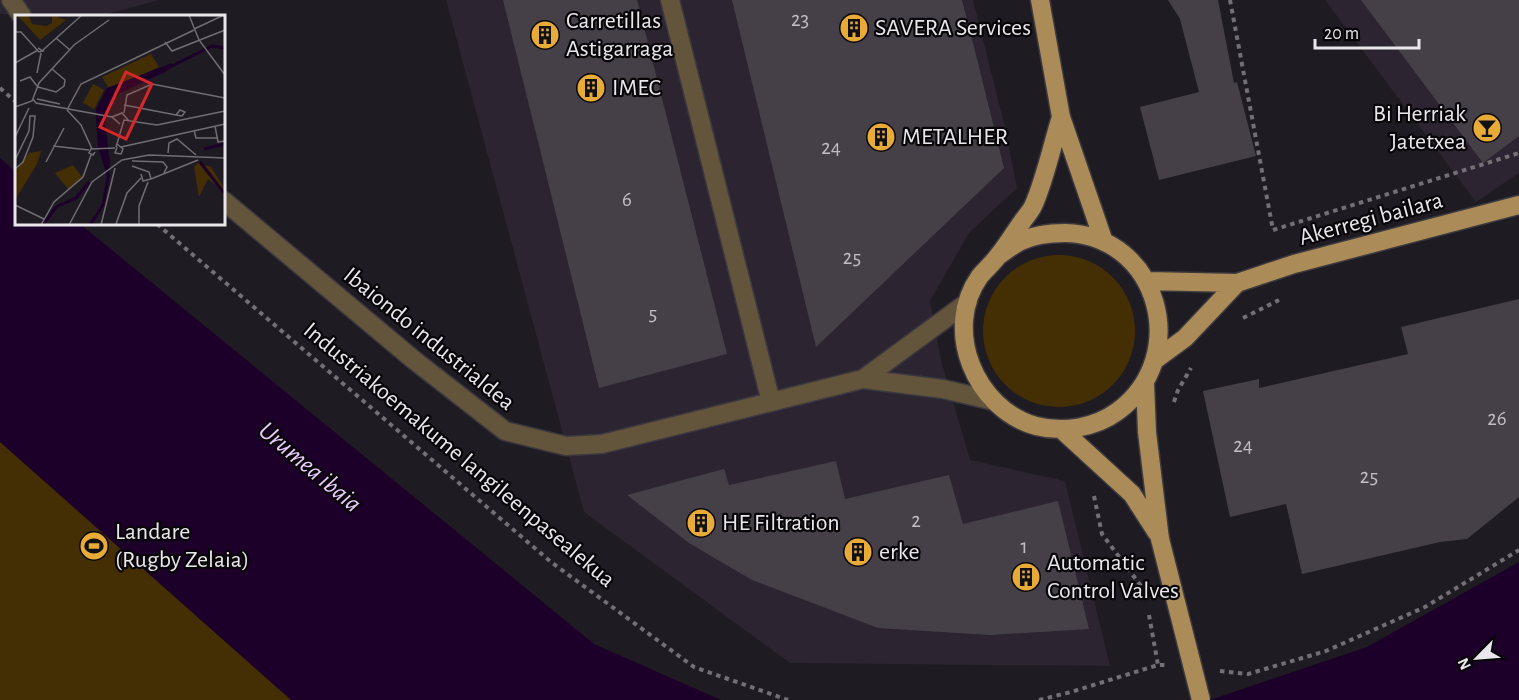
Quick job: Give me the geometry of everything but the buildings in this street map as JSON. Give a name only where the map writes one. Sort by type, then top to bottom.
[{"type":"main road","points":[[1040,0],[1061,117],[1104,242]]},
{"type":"main road","points":[[998,256],[1022,241],[1049,233],[1077,234],[1104,242],[1128,258],[1146,280],[1157,306],[1160,333],[1155,360],[1145,383],[1129,402],[1109,418],[1086,426],[1061,429],[1036,426],[1021,420],[994,401],[977,380],[967,355],[964,328],[968,302],[980,277],[998,256],[1034,205],[1061,117]]},
{"type":"main road","name":"Akerregi bailara","points":[[1237,283],[1294,264],[1519,205]]},
{"type":"main road","points":[[1146,280],[1237,283]]},
{"type":"main road","points":[[1155,360],[1185,338],[1237,283]]},
{"type":"main road","points":[[1145,383],[1147,432],[1160,539],[1201,700]]},
{"type":"main road","points":[[1061,429],[1132,494],[1160,539]]},
{"type":"street","points":[[10,0],[21,15]]},
{"type":"street","points":[[670,0],[771,402]]},
{"type":"street","name":"Ibaiondo industrialdea","points":[[225,202],[414,360],[505,431],[566,447],[602,444],[863,380]]},
{"type":"street","points":[[863,380],[968,302]]},
{"type":"street","points":[[863,380],[943,389],[994,401]]},
{"type":"path","points":[[1230,0],[1273,230],[1519,153]]},
{"type":"path","points":[[0,88],[15,101]]},
{"type":"path","name":"Industriakoemakume langileenpasealekua","points":[[158,225],[551,562],[694,667],[788,700]]},
{"type":"path","points":[[1237,321],[1287,296]]},
{"type":"path","points":[[1172,408],[1178,390],[1196,360]]},
{"type":"path","points":[[1093,493],[1102,534],[1144,591]]},
{"type":"path","points":[[1214,671],[1248,674],[1326,651],[1425,607],[1519,550]]},
{"type":"path","points":[[1148,612],[1158,665]]},
{"type":"path","points":[[1039,700],[1158,665],[1169,666]]},
{"type":"shaded area","points":[[0,0],[159,0],[104,15],[0,14]]},
{"type":"shaded area","points":[[446,0],[973,0],[1004,123],[1017,188],[969,233],[930,301],[941,360],[970,460],[1065,481],[1110,666],[790,663],[584,512]]},
{"type":"shaded area","points":[[1325,0],[1519,0],[1519,173],[1476,202]]},
{"type":"shaded area","points":[[1059,255],[1088,260],[1113,277],[1130,302],[1135,331],[1130,360],[1113,385],[1088,402],[1059,407],[1030,402],[1005,385],[988,360],[983,331],[988,302],[1005,277],[1030,260]]},
{"type":"shaded area","name":"Landare (Rugby Zelaia)","points":[[0,392],[376,700],[0,700]]},
{"type":"water","name":"Urumea ibaia","points":[[0,158],[15,171],[15,225],[81,225],[594,644],[721,700],[291,700],[0,442]]},
{"type":"water","points":[[1519,562],[1519,700],[1210,700],[1367,647]]},
{"type":"place","name":"SAVERA Services","points":[[854,28]]},
{"type":"place","name":"Carretillas Astigarraga","points":[[545,35]]},
{"type":"place","name":"IMEC","points":[[591,88]]},
{"type":"place","name":"Bi Herriak Jatetxea","points":[[1487,128]]},
{"type":"place","name":"METALHER","points":[[881,137]]},
{"type":"place","name":"HE Filtration","points":[[701,523]]},
{"type":"place","name":"Landare (Rugby Zelaia)","points":[[94,546]]},
{"type":"place","name":"erke","points":[[858,552]]},
{"type":"place","name":"Automatic Control Valves","points":[[1026,577]]}]
